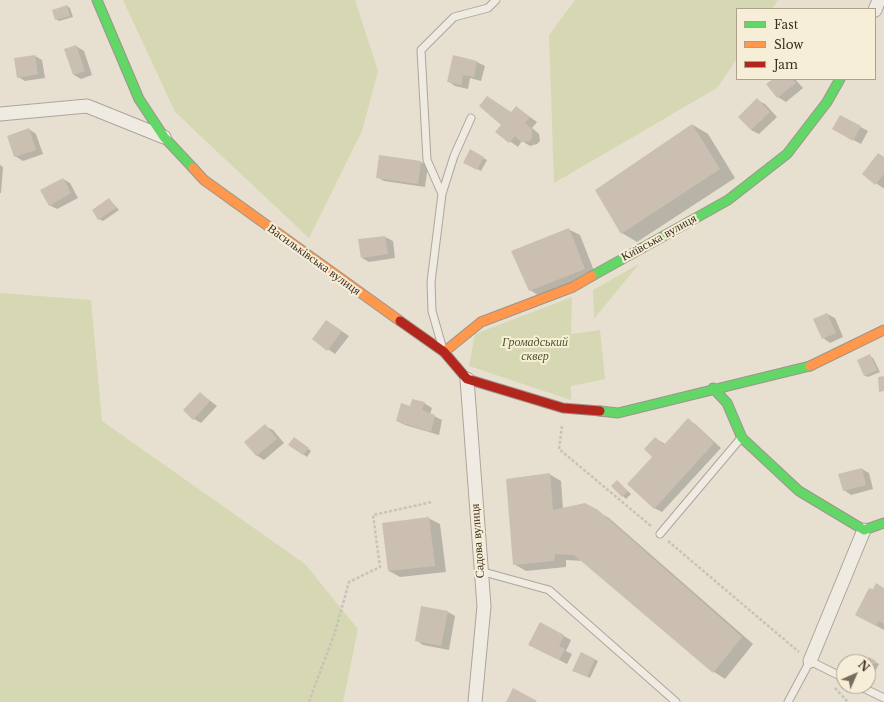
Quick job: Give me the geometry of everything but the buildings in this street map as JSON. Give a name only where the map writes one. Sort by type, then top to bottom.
[{"type":"street","name":"Васильківська вулиця","points":[[97,0],[139,100],[164,137],[204,180],[444,352],[466,379]]},
{"type":"street","name":"Київська вулиця","points":[[444,352],[481,322],[573,286],[728,200],[787,154],[828,102],[839,80]]},
{"type":"street","name":"Васильківська вулиця","points":[[0,114],[87,106],[164,137]]},
{"type":"street","points":[[466,379],[563,408],[618,413],[713,388],[814,365],[884,330]]},
{"type":"street","name":"Садова вулиця","points":[[466,379],[480,571],[484,606],[475,702]]},
{"type":"street","points":[[713,388],[727,403],[742,438],[799,491],[864,530]]},
{"type":"street","points":[[810,662],[864,530],[884,523]]},
{"type":"lane","points":[[442,194],[427,160],[421,50],[454,17],[488,8],[496,0]]},
{"type":"lane","points":[[444,352],[432,311],[431,282],[442,194],[454,156],[471,118]]},
{"type":"lane","points":[[660,534],[742,438]]},
{"type":"lane","points":[[480,571],[549,590],[676,702]]},
{"type":"lane","points":[[788,702],[810,662],[836,674]]},
{"type":"path","points":[[563,408],[559,449],[810,662]]},
{"type":"path","points":[[309,702],[335,632],[349,582],[380,567],[373,515],[432,502]]},
{"type":"path","points":[[832,685],[848,702]]},
{"type":"green space","points":[[123,0],[355,0],[378,71],[362,131],[309,238],[175,112]]},
{"type":"green space","points":[[575,0],[778,0],[773,8],[736,8],[736,60],[717,88],[554,183],[549,35]]},
{"type":"green space","points":[[639,264],[594,319],[593,290]]},
{"type":"green space","points":[[0,293],[91,300],[102,421],[305,564],[358,629],[343,702],[0,702]]},
{"type":"green space","name":"Громадський сквер","points":[[572,297],[571,334],[600,330],[605,379],[571,386],[571,400],[469,366],[475,334]]},
{"type":"traffic: fast","points":[[97,0],[139,99],[164,137],[193,168]]},
{"type":"traffic: fast","points":[[592,276],[728,200],[787,154],[827,102],[839,80]]},
{"type":"traffic: fast","points":[[600,411],[618,413],[810,366]]},
{"type":"traffic: fast","points":[[713,388],[727,403],[742,438],[799,491],[864,530],[884,523]]},
{"type":"traffic: slow","points":[[193,168],[204,180],[400,321]]},
{"type":"traffic: slow","points":[[444,352],[481,322],[573,287],[592,276]]},
{"type":"traffic: slow","points":[[810,366],[884,330]]},
{"type":"traffic: jam","points":[[400,321],[444,352],[467,379],[563,408],[600,411]]}]
